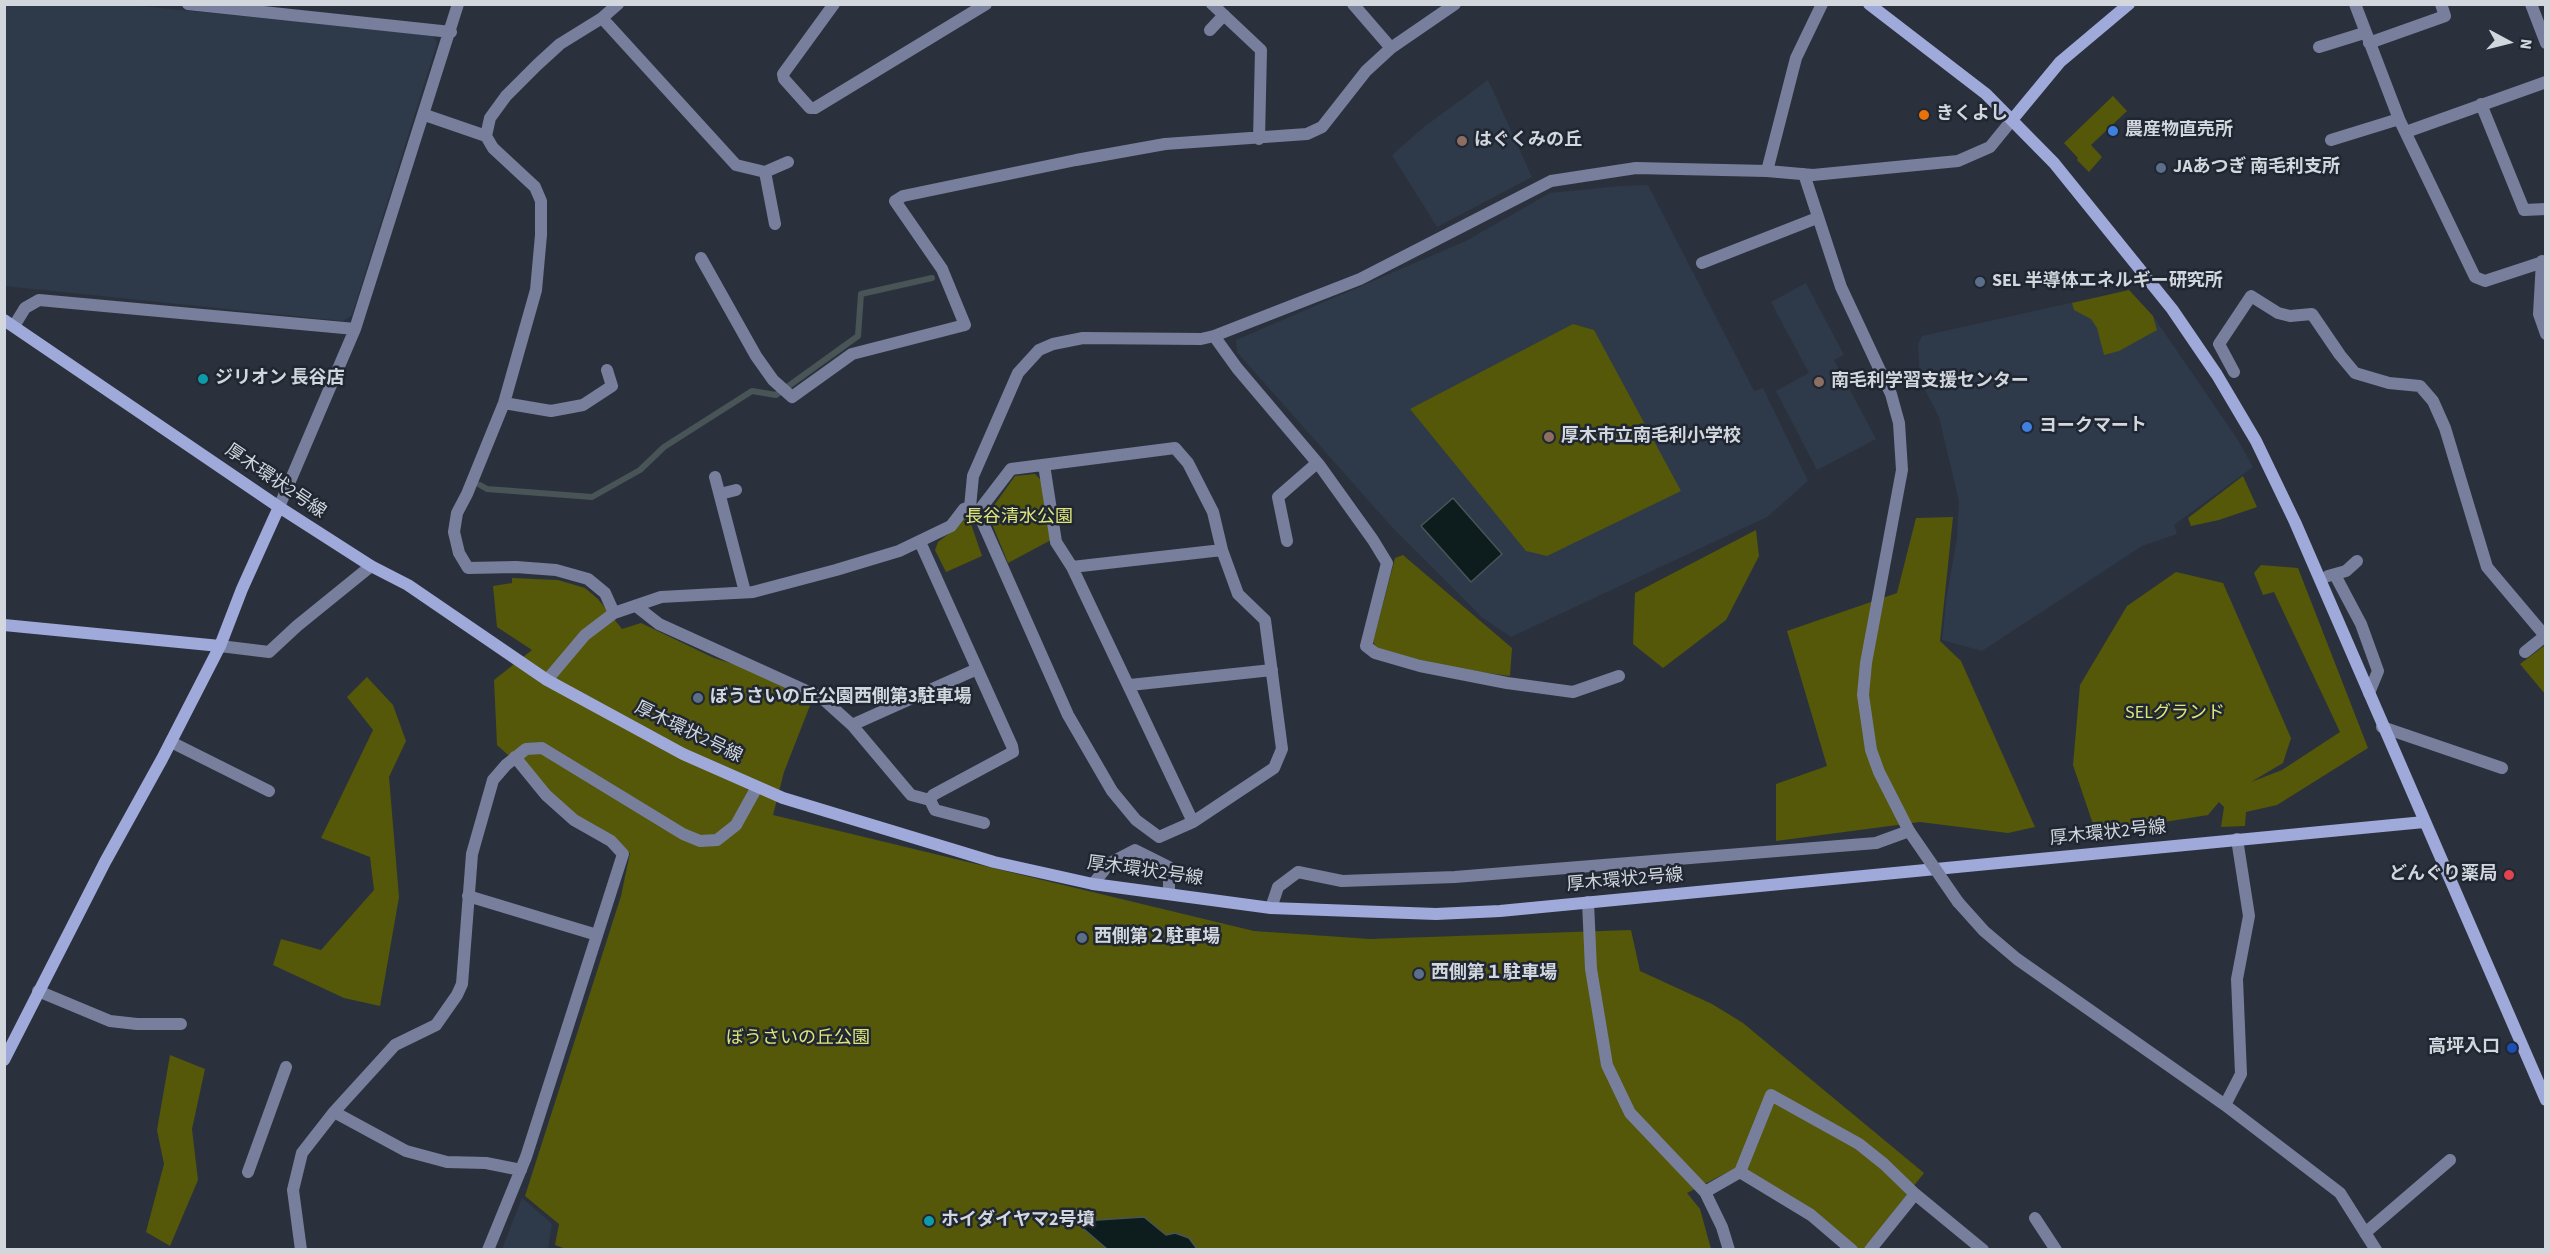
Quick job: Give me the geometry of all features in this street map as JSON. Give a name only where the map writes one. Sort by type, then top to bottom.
[{"type":"street","points":[[188,4],[308,11],[450,32]]},
{"type":"street","points":[[4,1060],[105,862],[171,742],[220,646],[242,589],[355,329],[459,4]]},
{"type":"street","points":[[486,136],[490,118],[506,96],[537,65],[560,45],[602,18],[618,4]]},
{"type":"street","points":[[834,4],[783,74],[784,79],[810,108],[815,108],[986,4]]},
{"type":"street","points":[[1212,4],[1261,50],[1259,139]]},
{"type":"street","points":[[1353,4],[1391,48]]},
{"type":"street","points":[[702,258],[756,356],[773,380],[792,398],[852,354],[965,325],[942,269],[895,201],[903,196],[1165,144],[1307,134],[1322,127],[1366,71],[1391,48],[1455,4]]},
{"type":"street","points":[[1767,171],[1796,58],[1822,4]]},
{"type":"street","points":[[1869,4],[1986,94],[2054,163],[2172,309],[2217,375],[2256,441],[2318,577],[2546,1100]]},
{"type":"street","points":[[547,680],[585,635],[614,613],[661,597],[746,592],[870,560],[920,542],[951,526],[964,509],[974,509],[1011,469],[1175,448],[1188,463],[1213,512],[1222,550],[1238,594],[1264,620],[1282,749],[1274,768],[1193,822],[1160,837],[1136,820],[1112,792],[1068,715],[974,509],[973,476],[1018,373],[1039,350],[1053,344],[1083,339],[1201,339],[1214,336],[1360,279],[1551,181],[1636,168],[1804,174],[1958,160],[1990,147],[2060,62],[2129,4]]},
{"type":"street","points":[[2355,4],[2399,119],[2475,278],[2485,281],[2544,261],[2539,314],[2546,334]]},
{"type":"street","points":[[2319,47],[2367,38],[2445,16],[2441,4]]},
{"type":"street","points":[[2531,4],[2546,43]]},
{"type":"street","points":[[1210,30],[1224,15]]},
{"type":"street","points":[[602,18],[736,165],[765,172],[788,162]]},
{"type":"street","points":[[2406,132],[2546,82]]},
{"type":"street","points":[[2481,104],[2524,210],[2546,209]]},
{"type":"street","points":[[425,115],[486,136],[493,148],[535,187],[541,201],[541,236],[536,290],[504,403],[457,513],[454,532],[459,553],[468,568],[516,567],[556,570],[588,579],[605,593],[614,613]]},
{"type":"street","points":[[2331,140],[2399,119]]},
{"type":"street","points":[[765,172],[775,224]]},
{"type":"street","points":[[1804,174],[1841,287],[1891,394],[1899,423],[1902,470],[1866,663],[1863,695],[1871,750],[1879,772],[1910,831],[1958,902],[1984,931],[2018,959],[2225,1105],[2340,1193],[2376,1250]]},
{"type":"street","points":[[1702,263],[1817,218]]},
{"type":"street","points":[[2234,372],[2219,344],[2251,296],[2278,313],[2290,316],[2312,315],[2355,373],[2389,383],[2420,386],[2433,401],[2445,428],[2487,567],[2545,636],[2525,652]]},
{"type":"street","points":[[9,323],[39,300],[355,329]]},
{"type":"street","name":"厚木環状2号線","points":[[9,323],[279,507],[371,566],[408,585],[547,680],[683,754],[783,798],[994,862],[1093,884],[1169,893],[1244,906],[1436,914],[1500,911],[1720,891],[2424,822]]},
{"type":"street","points":[[1214,336],[1243,375],[1317,463],[1373,540],[1386,563],[1366,646],[1374,653],[1420,666],[1507,683],[1573,692],[1619,676]]},
{"type":"street","points":[[504,403],[551,411],[583,405],[612,386],[607,370]]},
{"type":"street","points":[[1287,541],[1278,498],[1317,463]]},
{"type":"street","points":[[1044,465],[1056,542],[1072,567],[1130,685],[1193,822]]},
{"type":"street","points":[[715,477],[746,592]]},
{"type":"street","points":[[720,494],[736,490]]},
{"type":"street","points":[[920,542],[1013,752],[933,795],[930,800]]},
{"type":"street","points":[[1072,567],[1222,550]]},
{"type":"street","points":[[2318,577],[2346,571],[2357,561]]},
{"type":"street","points":[[4,625],[269,652],[297,626],[371,566]]},
{"type":"street","points":[[2335,575],[2361,624],[2378,671],[2369,693]]},
{"type":"street","points":[[636,606],[659,624],[822,698],[852,725],[910,795],[930,800],[935,810],[984,823]]},
{"type":"street","points":[[852,725],[977,669]]},
{"type":"street","points":[[1130,685],[1272,670]]},
{"type":"street","points":[[2382,727],[2502,768]]},
{"type":"street","points":[[171,742],[269,791]]},
{"type":"street","points":[[301,1250],[293,1190],[302,1153],[334,1112],[395,1045],[436,1025],[462,984],[472,854],[493,780],[515,757],[525,749],[542,748],[683,834],[700,841],[717,840],[736,825],[757,787]]},
{"type":"street","points":[[488,1250],[521,1170],[623,854],[610,841],[574,820],[546,795],[515,757]]},
{"type":"street","points":[[1271,908],[1278,887],[1298,872],[1342,881],[1467,877],[1876,843],[1910,831]]},
{"type":"street","points":[[2225,1105],[2241,1074],[2237,979],[2249,916],[2237,839]]},
{"type":"street","points":[[1093,884],[1110,863],[1135,850],[1169,867],[1169,893]]},
{"type":"street","points":[[468,896],[597,935]]},
{"type":"street","points":[[1588,902],[1591,969],[1607,1065],[1630,1113],[1705,1192],[1722,1227],[1729,1250]]},
{"type":"street","points":[[38,992],[110,1020],[137,1024],[181,1024]]},
{"type":"street","points":[[248,1172],[286,1067]]},
{"type":"street","points":[[1705,1192],[1740,1172],[1771,1095],[1859,1144],[1983,1250]]},
{"type":"street","points":[[334,1112],[406,1151],[447,1162],[486,1163],[521,1170]]},
{"type":"street","points":[[2365,1233],[2450,1160]]},
{"type":"street","points":[[1740,1172],[1811,1215],[1852,1250]]},
{"type":"street","points":[[1870,1250],[1915,1194]]},
{"type":"street","points":[[2035,1218],[2056,1250]]},
{"type":"shaded area","points":[[5,5],[130,5],[433,35],[437,43],[352,315],[343,321],[5,286]]},
{"type":"shaded area","name":"はぐくみの丘","points":[[1488,80],[1532,177],[1437,227],[1392,155],[1424,127]]},
{"type":"shaded area","name":"厚木市立南毛利小学校","points":[[1648,185],[1754,391],[1763,388],[1808,481],[1767,517],[1511,637],[1483,618],[1391,526],[1237,352],[1236,340],[1466,241],[1550,193]]},
{"type":"shaded area","name":"南毛利学習支援センター","points":[[1806,283],[1844,355],[1834,360],[1876,439],[1817,470],[1776,391],[1809,373],[1771,302]]},
{"type":"shaded area","points":[[2129,290],[2153,316],[2236,437],[2253,467],[2174,525],[2177,534],[2142,546],[1982,651],[1942,640],[1957,538],[1959,501],[1939,417],[1920,380],[1918,344],[1922,336]]},
{"type":"shaded area","points":[[1453,498],[1502,554],[1471,582],[1421,526]]},
{"type":"shaded area","points":[[522,1198],[552,1224],[548,1248],[551,1249],[502,1249]]},
{"type":"shaded area","points":[[1144,1217],[1166,1235],[1175,1233],[1189,1238],[1197,1249],[1107,1249],[1078,1224],[1082,1221]]},
{"type":"green space","points":[[2113,96],[2127,111],[2091,145],[2102,157],[2089,172],[2064,143]]},
{"type":"green space","points":[[2129,290],[2153,316],[2157,330],[2119,351],[2104,355],[2097,328],[2091,319],[2074,310],[2072,303]]},
{"type":"green space","points":[[1573,324],[1594,330],[1681,491],[1547,556],[1526,551],[1410,409]]},
{"type":"green space","name":"長谷清水公園","points":[[1035,474],[1042,481],[1051,540],[1008,563],[988,514],[1015,476]]},
{"type":"green space","points":[[2243,476],[2257,507],[2219,520],[2191,526],[2188,518]]},
{"type":"green space","points":[[965,517],[970,521],[982,556],[946,572],[935,550],[938,542],[956,528]]},
{"type":"green space","points":[[1953,517],[1940,641],[1961,661],[2035,827],[2008,833],[1920,822],[1776,841],[1776,784],[1827,766],[1787,631],[1897,593],[1916,518]]},
{"type":"green space","points":[[1756,530],[1759,556],[1726,620],[1663,668],[1633,644],[1635,593]]},
{"type":"green space","points":[[1403,555],[1512,648],[1510,676],[1449,668],[1377,648],[1373,642],[1395,558]]},
{"type":"green space","name":"SELグランド","points":[[2261,565],[2298,568],[2368,748],[2277,805],[2246,812],[2245,826],[2221,827],[2224,807],[2219,802],[2208,815],[2096,833],[2073,765],[2080,685],[2127,606],[2176,572],[2223,583],[2291,738],[2283,763],[2251,782],[2282,770],[2340,732],[2274,592],[2263,595],[2254,573]]},
{"type":"green space","name":"ぼうさいの丘公園","points":[[512,578],[558,580],[585,588],[598,599],[622,629],[641,623],[714,658],[746,668],[805,697],[811,703],[784,772],[773,815],[1254,931],[1370,939],[1631,930],[1640,971],[1712,1004],[1743,1023],[1924,1173],[1864,1249],[1857,1249],[1732,1170],[1687,1193],[1700,1209],[1711,1249],[566,1249],[555,1245],[559,1224],[525,1196],[621,896],[630,853],[578,818],[497,745],[494,680],[532,650],[497,627],[493,586],[512,583]]},
{"type":"green space","points":[[2544,646],[2546,648],[2545,694],[2520,664]]},
{"type":"green space","points":[[367,677],[393,705],[406,741],[389,777],[399,897],[380,1006],[344,998],[273,965],[281,939],[321,950],[374,890],[370,857],[321,838],[373,730],[347,697]]},
{"type":"green space","points":[[170,1055],[205,1069],[192,1129],[198,1180],[170,1246],[146,1232],[164,1164],[157,1130]]},
{"type":"waterway","points":[[480,485],[487,489],[592,497],[640,470],[664,447],[752,391],[776,395],[858,336],[861,294],[932,278]]},
{"type":"place","name":"きくよし","points":[[1924,115]]},
{"type":"place","name":"農産物直売所","points":[[2113,131]]},
{"type":"place","name":"はぐくみの丘","points":[[1462,141]]},
{"type":"place","name":"JAあつぎ 南毛利支所","points":[[2161,168]]},
{"type":"place","name":"SEL 半導体エネルギー研究所","points":[[1980,282]]},
{"type":"place","name":"ジリオン 長谷店","points":[[203,379]]},
{"type":"place","name":"南毛利学習支援センター","points":[[1819,382]]},
{"type":"place","name":"ヨークマート","points":[[2027,427]]},
{"type":"place","name":"厚木市立南毛利小学校","points":[[1549,437]]},
{"type":"place","name":"ぼうさいの丘公園西側第3駐車場","points":[[698,698]]},
{"type":"place","name":"どんぐり薬局","points":[[2509,875]]},
{"type":"place","name":"西側第２駐車場","points":[[1082,938]]},
{"type":"place","name":"西側第１駐車場","points":[[1419,974]]},
{"type":"place","name":"高坪入口","points":[[2512,1048]]},
{"type":"place","name":"ホイダイヤマ2号墳","points":[[929,1221]]}]
